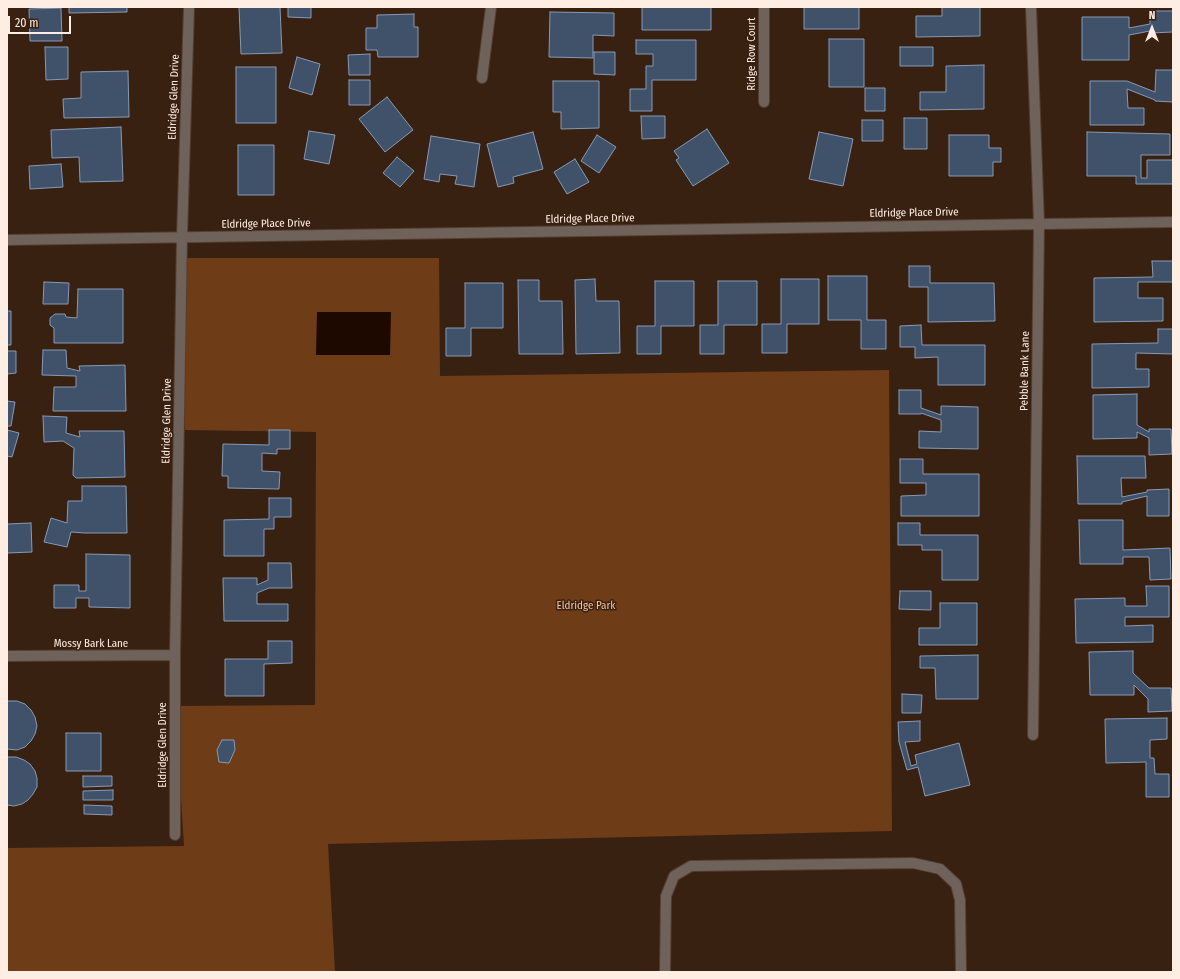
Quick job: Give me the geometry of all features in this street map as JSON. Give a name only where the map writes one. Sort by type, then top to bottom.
[{"type":"street","name":"Eldridge Glen Drive","points":[[175,835],[175,655],[182,237],[189,7]]},
{"type":"street","points":[[482,78],[490,7]]},
{"type":"street","name":"Ridge Row Court","points":[[764,7],[764,102]]},
{"type":"street","name":"Pebble Bank Lane","points":[[1031,7],[1039,223],[1034,735]]},
{"type":"street","name":"Eldridge Place Drive","points":[[7,240],[1173,222]]},
{"type":"street","name":"Mossy Bark Lane","points":[[7,656],[175,655]]},
{"type":"street","points":[[665,972],[666,896],[674,876],[691,866],[913,863],[940,869],[956,884],[960,900],[961,972]]},
{"type":"green space","name":"Eldridge Park","points":[[182,258],[439,258],[440,376],[889,370],[892,831],[328,844],[335,972],[7,972],[7,848],[184,846],[175,706],[315,705],[316,432],[185,430]]},
{"type":"shaded area","points":[[317,312],[391,312],[390,355],[316,355]]},
{"type":"building","points":[[69,7],[127,7],[127,12],[69,13]]},
{"type":"building","points":[[239,7],[280,7],[282,53],[241,54]]},
{"type":"building","points":[[288,7],[311,7],[311,18],[288,17]]},
{"type":"building","points":[[642,7],[711,7],[711,30],[642,30]]},
{"type":"building","points":[[804,7],[859,7],[859,29],[804,29]]},
{"type":"building","points":[[942,7],[980,7],[980,36],[916,37],[916,16],[942,16]]},
{"type":"building","points":[[61,8],[62,41],[30,41],[29,9]]},
{"type":"building","points":[[1150,11],[1173,11],[1173,32],[1150,33],[1150,31],[1129,35],[1129,60],[1082,60],[1082,17],[1129,17],[1129,28],[1150,24]]},
{"type":"building","points":[[550,12],[614,13],[614,36],[593,35],[593,58],[549,57]]},
{"type":"building","points":[[414,14],[414,27],[418,27],[418,57],[378,57],[377,50],[366,50],[366,28],[377,28],[377,15]]},
{"type":"building","points":[[829,39],[864,39],[864,87],[829,87]]},
{"type":"building","points":[[636,40],[696,40],[696,80],[652,80],[652,111],[630,111],[630,89],[646,89],[646,66],[653,66],[653,54],[636,54]]},
{"type":"building","points":[[45,47],[68,47],[68,79],[46,80]]},
{"type":"building","points":[[900,47],[933,47],[933,66],[900,66]]},
{"type":"building","points":[[594,52],[615,52],[615,75],[594,74]]},
{"type":"building","points":[[370,54],[370,75],[349,75],[348,55]]},
{"type":"building","points":[[297,57],[320,64],[312,95],[289,88]]},
{"type":"building","points":[[984,65],[984,109],[920,110],[920,92],[946,92],[946,66]]},
{"type":"building","points":[[236,67],[276,67],[276,123],[236,123]]},
{"type":"building","points":[[1156,70],[1173,70],[1173,102],[1155,101],[1127,89],[1128,108],[1144,108],[1144,125],[1090,125],[1090,81],[1127,81],[1155,92]]},
{"type":"building","points":[[128,71],[129,117],[64,118],[63,99],[81,98],[81,72]]},
{"type":"building","points":[[349,80],[370,80],[370,105],[349,105]]},
{"type":"building","points":[[553,81],[599,81],[599,128],[561,129],[561,112],[553,112]]},
{"type":"building","points":[[865,88],[885,88],[885,111],[865,111]]},
{"type":"building","points":[[387,97],[413,130],[385,152],[359,119]]},
{"type":"building","points":[[641,116],[665,116],[665,138],[642,139]]},
{"type":"building","points":[[904,118],[927,118],[927,149],[904,149]]},
{"type":"building","points":[[862,120],[883,120],[883,141],[862,141]]},
{"type":"building","points":[[121,127],[123,181],[80,182],[79,157],[52,158],[51,130]]},
{"type":"building","points":[[707,129],[729,163],[693,186],[676,160],[679,158],[674,151]]},
{"type":"building","points":[[309,131],[335,135],[329,164],[304,159]]},
{"type":"building","points":[[533,132],[543,169],[513,177],[514,183],[498,187],[487,144]]},
{"type":"building","points":[[819,132],[853,139],[843,186],[809,179]]},
{"type":"building","points":[[1087,132],[1170,134],[1170,155],[1141,155],[1141,178],[1147,178],[1147,160],[1173,160],[1173,184],[1136,184],[1136,176],[1087,176]]},
{"type":"building","points":[[597,135],[616,147],[599,173],[581,161]]},
{"type":"building","points":[[949,135],[989,135],[989,148],[1001,148],[1001,162],[993,162],[993,176],[949,176]]},
{"type":"building","points":[[431,136],[480,144],[474,187],[455,184],[457,176],[440,174],[439,182],[424,179]]},
{"type":"building","points":[[238,145],[274,145],[274,195],[238,195]]},
{"type":"building","points":[[397,157],[414,171],[400,187],[383,173]]},
{"type":"building","points":[[575,159],[589,182],[567,194],[554,172]]},
{"type":"building","points":[[61,164],[63,187],[30,189],[29,166]]},
{"type":"building","points":[[1152,261],[1173,261],[1173,282],[1138,282],[1138,298],[1163,298],[1163,321],[1094,322],[1094,278],[1153,277]]},
{"type":"building","points":[[909,266],[930,266],[930,283],[994,283],[995,321],[928,322],[928,287],[909,287]]},
{"type":"building","points":[[828,276],[867,276],[867,320],[886,320],[886,349],[861,349],[861,320],[828,320]]},
{"type":"building","points":[[595,279],[596,301],[619,301],[620,353],[576,354],[575,280]]},
{"type":"building","points":[[781,279],[819,279],[819,324],[787,324],[787,353],[762,353],[762,324],[781,324]]},
{"type":"building","points":[[518,280],[539,280],[539,301],[562,301],[563,354],[519,354]]},
{"type":"building","points":[[655,281],[694,281],[694,326],[661,326],[661,354],[637,354],[637,326],[655,326]]},
{"type":"building","points":[[718,281],[757,281],[757,325],[724,325],[724,354],[700,354],[700,325],[718,325]]},
{"type":"building","points":[[44,282],[69,283],[68,304],[43,304]]},
{"type":"building","points":[[465,283],[503,283],[503,328],[471,328],[471,356],[446,356],[446,328],[465,328]]},
{"type":"building","points":[[78,289],[123,289],[123,343],[54,343],[54,328],[50,325],[50,318],[55,314],[65,314],[66,317],[77,318]]},
{"type":"building","points":[[7,311],[11,311],[11,345],[7,345]]},
{"type":"building","points":[[921,325],[922,345],[985,345],[985,385],[938,385],[938,357],[915,358],[915,347],[900,347],[900,326]]},
{"type":"building","points":[[1158,329],[1173,329],[1173,354],[1136,353],[1136,369],[1149,369],[1149,387],[1092,388],[1092,344],[1158,343]]},
{"type":"building","points":[[43,350],[66,350],[67,368],[80,371],[79,366],[125,365],[126,411],[53,411],[54,387],[76,387],[76,376],[42,375]]},
{"type":"building","points":[[7,351],[16,351],[16,373],[7,374]]},
{"type":"building","points":[[899,390],[921,390],[921,408],[941,415],[941,406],[978,407],[978,449],[919,448],[919,431],[941,432],[941,420],[921,413],[899,414]]},
{"type":"building","points":[[1137,394],[1137,425],[1149,432],[1149,429],[1171,429],[1172,454],[1149,455],[1149,438],[1137,432],[1137,438],[1093,439],[1093,395]]},
{"type":"building","points":[[7,401],[15,402],[11,426],[7,426]]},
{"type":"building","points":[[43,416],[67,417],[66,433],[80,437],[79,431],[124,431],[125,477],[76,478],[73,475],[74,448],[63,441],[44,442]]},
{"type":"building","points":[[7,430],[19,433],[12,457],[7,456]]},
{"type":"building","points":[[269,430],[290,430],[290,449],[277,449],[277,454],[262,453],[262,471],[280,472],[279,489],[228,488],[228,476],[222,476],[223,444],[269,445]]},
{"type":"building","points":[[1077,456],[1145,456],[1146,478],[1121,478],[1122,497],[1147,492],[1147,490],[1169,489],[1169,516],[1147,516],[1147,496],[1122,502],[1122,504],[1078,504]]},
{"type":"building","points":[[900,459],[923,459],[923,474],[979,474],[979,516],[901,516],[901,496],[926,495],[926,483],[900,483]]},
{"type":"building","points":[[82,486],[126,486],[127,533],[71,532],[67,547],[44,542],[51,518],[67,523],[68,501],[82,501]]},
{"type":"building","points":[[269,498],[291,498],[291,517],[274,517],[274,529],[264,529],[264,556],[224,556],[224,520],[269,519]]},
{"type":"building","points":[[1079,520],[1123,520],[1123,550],[1170,548],[1171,579],[1150,580],[1149,557],[1123,557],[1123,564],[1080,564]]},
{"type":"building","points":[[31,523],[32,552],[7,553],[7,524]]},
{"type":"building","points":[[898,523],[920,523],[920,535],[978,535],[978,580],[942,580],[942,550],[922,550],[922,545],[898,545]]},
{"type":"building","points":[[86,554],[130,555],[130,608],[89,607],[89,598],[76,598],[76,608],[54,608],[54,585],[79,585],[79,591],[86,591]]},
{"type":"building","points":[[268,563],[291,563],[292,588],[269,588],[257,593],[257,604],[288,604],[288,621],[224,621],[223,578],[257,578],[257,585],[268,580]]},
{"type":"building","points":[[1146,586],[1169,586],[1169,617],[1125,617],[1125,626],[1153,625],[1153,642],[1076,643],[1075,599],[1125,598],[1125,606],[1147,606]]},
{"type":"building","points":[[900,591],[931,591],[931,610],[899,609]]},
{"type":"building","points":[[940,603],[977,603],[977,645],[919,645],[919,628],[940,628]]},
{"type":"building","points":[[268,641],[292,641],[292,663],[264,664],[264,696],[225,696],[225,659],[268,659]]},
{"type":"building","points":[[1133,651],[1133,673],[1149,688],[1171,688],[1172,711],[1148,712],[1148,699],[1134,685],[1134,695],[1090,695],[1089,652]]},
{"type":"building","points":[[978,655],[978,699],[936,699],[935,668],[920,668],[920,656]]},
{"type":"building","points":[[902,694],[922,695],[921,713],[902,713]]},
{"type":"building","points":[[7,701],[17,701],[25,704],[35,717],[37,726],[31,741],[25,747],[17,750],[7,749]]},
{"type":"building","points":[[1167,718],[1167,739],[1150,740],[1150,758],[1154,758],[1155,774],[1169,774],[1169,797],[1146,797],[1146,762],[1106,763],[1105,719]]},
{"type":"building","points":[[920,721],[920,741],[905,742],[911,766],[917,764],[915,755],[959,743],[970,785],[925,796],[918,767],[907,770],[899,742],[898,722]]},
{"type":"building","points":[[66,733],[101,733],[101,771],[66,771]]},
{"type":"building","points":[[222,740],[234,740],[235,750],[229,763],[219,762],[217,750]]},
{"type":"building","points":[[7,757],[16,757],[30,764],[35,771],[37,778],[37,787],[33,794],[22,804],[14,806],[7,805]]},
{"type":"building","points":[[83,776],[112,776],[112,786],[83,787]]},
{"type":"building","points":[[113,790],[113,800],[83,800],[83,791]]},
{"type":"building","points":[[84,805],[112,806],[112,815],[84,814]]}]
